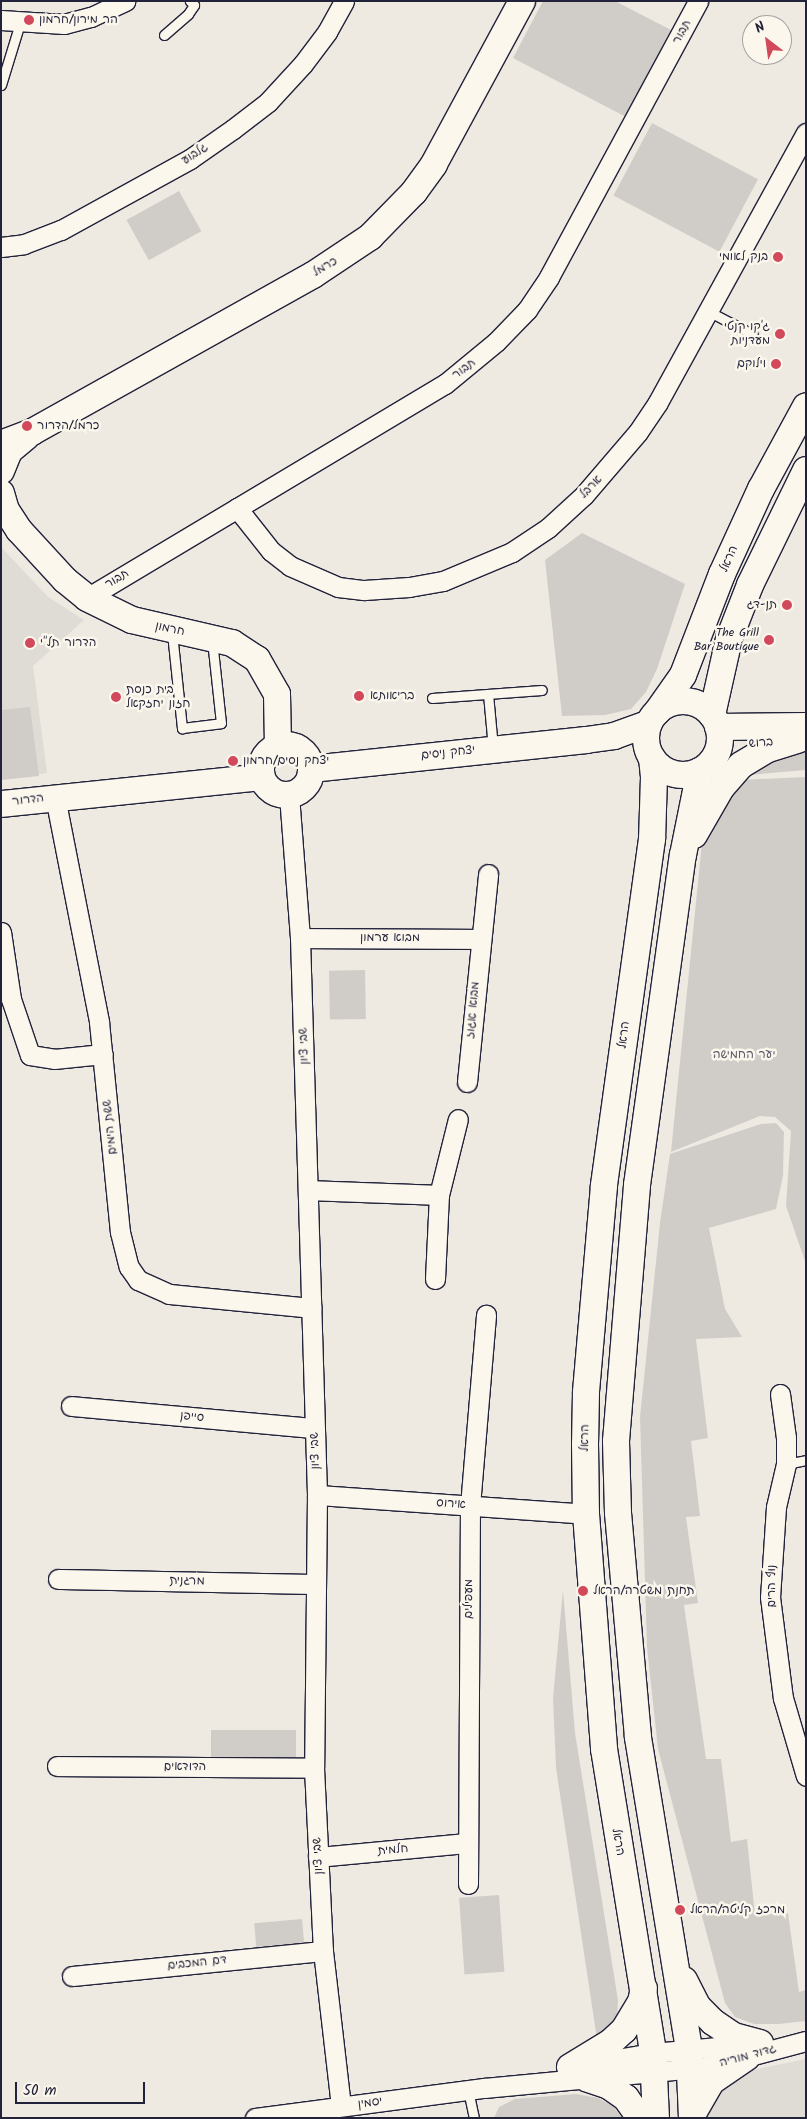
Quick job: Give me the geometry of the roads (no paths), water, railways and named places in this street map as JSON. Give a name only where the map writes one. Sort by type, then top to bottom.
[{"type":"main road","name":"כרמל","points":[[1,444],[32,432],[313,275],[370,237],[414,192],[434,164],[522,1]]},
{"type":"main road","name":"הראל","points":[[653,718],[683,675],[722,574],[761,489],[806,406]]},
{"type":"main road","name":"כרמל","points":[[1,471],[9,451],[32,432]]},
{"type":"main road","points":[[692,2117],[690,2058],[638,1737],[618,1513],[616,1440],[635,1203],[683,855],[712,741],[729,639],[754,577],[806,470]]},
{"type":"main road","name":"חרמון","points":[[1,493],[10,525],[65,580],[87,598],[132,620],[212,638],[245,651],[267,672],[279,702],[278,746]]},
{"type":"main road","points":[[679,702],[703,707],[712,741],[690,774],[674,774],[650,756],[646,743],[653,718],[679,702]]},
{"type":"main road","name":"יצחק ניסים","points":[[311,769],[614,736],[653,718]]},
{"type":"main road","points":[[683,855],[717,794],[741,765],[768,749],[803,735]]},
{"type":"main road","name":"ברוש","points":[[712,741],[742,745],[803,735]]},
{"type":"main road","name":"יצחק ניסים","points":[[586,740],[628,744],[650,756]]},
{"type":"main road","points":[[278,746],[300,750],[311,769],[305,786],[289,795],[275,793],[261,776],[264,758],[278,746]]},
{"type":"main road","name":"הראל","points":[[650,756],[654,777],[652,838],[604,1186],[586,1393],[586,1514],[604,1749],[644,1987],[654,2062],[656,2118]]},
{"type":"main road","points":[[55,797],[261,776]]},
{"type":"main road","name":"הדרור","points":[[1,804],[55,797]]},
{"type":"main road","points":[[675,1962],[698,2007],[712,2022],[753,2050],[712,2081],[692,2117]]},
{"type":"main road","points":[[640,2118],[626,2098],[609,2086],[579,2073],[624,2030],[640,2002],[644,1987]]},
{"type":"street","points":[[1,20],[20,23],[64,24],[91,17],[125,1]]},
{"type":"street","name":"גלבוע","points":[[1,247],[24,244],[61,230],[190,159],[233,129],[268,102],[303,64],[327,32],[344,1]]},
{"type":"street","name":"תבור","points":[[87,598],[445,384],[475,362],[527,310],[568,243],[698,1]]},
{"type":"street","name":"ארבל","points":[[237,508],[266,545],[290,566],[338,587],[364,590],[409,587],[443,581],[512,552],[548,528],[611,466],[658,402],[806,133]]},
{"type":"street","name":"שבי ציון","points":[[289,795],[300,938],[317,1494],[314,1768],[323,1951],[342,2112]]},
{"type":"street","name":"ששת הימים","points":[[55,797],[99,1022],[121,1239],[129,1267],[138,1280],[169,1294],[311,1308]]},
{"type":"street","name":"מבוא אגוז","points":[[467,1082],[480,938],[488,874]]},
{"type":"street","points":[[1,932],[12,999],[30,1055],[54,1059],[102,1054]]},
{"type":"street","name":"מבוא ערמון","points":[[300,938],[480,938]]},
{"type":"street","points":[[435,1279],[439,1195],[458,1119]]},
{"type":"street","points":[[309,1190],[439,1195]]},
{"type":"street","name":"מעפילים","points":[[468,1884],[470,1506],[486,1315]]},
{"type":"street","name":"נוף הרים","points":[[780,1394],[786,1438],[786,1464],[776,1507],[770,1597],[783,1698],[806,1776]]},
{"type":"street","name":"סייפן","points":[[71,1406],[314,1428]]},
{"type":"street","name":"אירוס","points":[[317,1494],[586,1514]]},
{"type":"street","name":"מרגנית","points":[[58,1578],[316,1584]]},
{"type":"street","name":"הדודאים","points":[[57,1766],[314,1768]]},
{"type":"street","name":"חלמית","points":[[318,1856],[467,1843]]},
{"type":"street","name":"דם המכבים","points":[[72,1976],[323,1951]]},
{"type":"street","name":"גדוד מוריה","points":[[690,2058],[753,2050],[806,2040]]},
{"type":"street","name":"יסמין","points":[[255,2118],[342,2112],[579,2073],[690,2058]]},
{"type":"lane","points":[[164,35],[188,14],[194,5],[190,1]]},
{"type":"lane","points":[[1,85],[20,23]]},
{"type":"lane","points":[[708,311],[752,334]]},
{"type":"lane","points":[[172,630],[182,728],[221,724],[212,638]]},
{"type":"lane","points":[[432,698],[542,690]]},
{"type":"lane","points":[[488,694],[493,748]]},
{"type":"lane","points":[[786,1464],[806,1460]]},
{"type":"lane","points":[[474,2118],[476,2089]]},
{"type":"place","name":"הר מירון/חרמון","points":[[29,20]]},
{"type":"place","name":"בנק לאומי","points":[[778,257]]},
{"type":"place","name":"ג'קו קנטי מעדניות","points":[[780,334]]},
{"type":"place","name":"וילוקם","points":[[776,364]]},
{"type":"place","name":"כרמל/הדרור","points":[[27,426]]},
{"type":"place","name":"תן-דג","points":[[787,605]]},
{"type":"place","name":"The Grill Bar Boutique","points":[[769,640]]},
{"type":"place","name":"הדרור תל\"י","points":[[30,643]]},
{"type":"place","name":"בריאותא","points":[[359,696]]},
{"type":"place","name":"בית כנסת חזון יחזקאל","points":[[116,697]]},
{"type":"place","name":"יצחק נסים/חרמון","points":[[233,761]]},
{"type":"place","name":"תחנת משטרה/הראל","points":[[583,1591]]},
{"type":"place","name":"מרכז קליטה/הראל","points":[[680,1910]]},
{"type":"park label","name":"יער החמישה","points":[[744,1055]]}]
